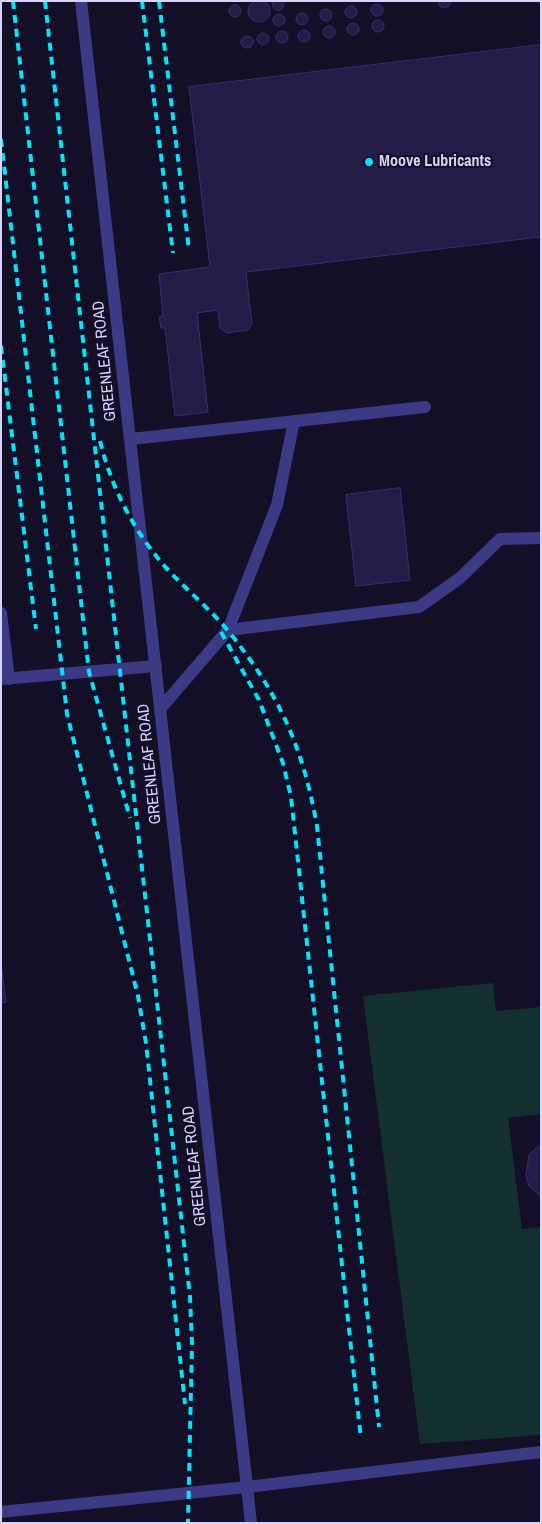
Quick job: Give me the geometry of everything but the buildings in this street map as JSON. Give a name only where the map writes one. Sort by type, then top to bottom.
[{"type":"street","name":"GREENLEAF ROAD","points":[[81,1],[251,1523]]},
{"type":"street","points":[[130,439],[424,407]]},
{"type":"street","points":[[160,708],[228,630],[277,505],[294,421]]},
{"type":"street","points":[[228,630],[419,607],[460,578],[500,539],[541,538]]},
{"type":"street","points":[[1,613],[5,679],[156,666]]},
{"type":"street","points":[[1,1512],[247,1487],[541,1452]]},
{"type":"green space","points":[[493,983],[496,1011],[541,1007],[541,1114],[508,1118],[522,1229],[541,1227],[541,1435],[420,1444],[363,996]]},
{"type":"railway","points":[[13,1],[89,672],[130,818]]},
{"type":"railway","points":[[45,1],[190,1297],[192,1344],[188,1523]]},
{"type":"railway","points":[[142,1],[173,253]]},
{"type":"railway","points":[[159,1],[189,250]]},
{"type":"railway","points":[[1,139],[67,714],[138,996],[146,1043],[185,1404]]},
{"type":"railway","points":[[1,346],[36,629]]},
{"type":"railway","points":[[100,441],[111,477],[136,528],[158,559],[222,624],[247,655],[276,701],[287,723],[305,772],[317,826],[379,1427]]},
{"type":"railway","points":[[221,632],[259,700],[283,763],[291,797],[361,1439]]},
{"type":"place","name":"Moove Lubricants","points":[[369,162]]}]
